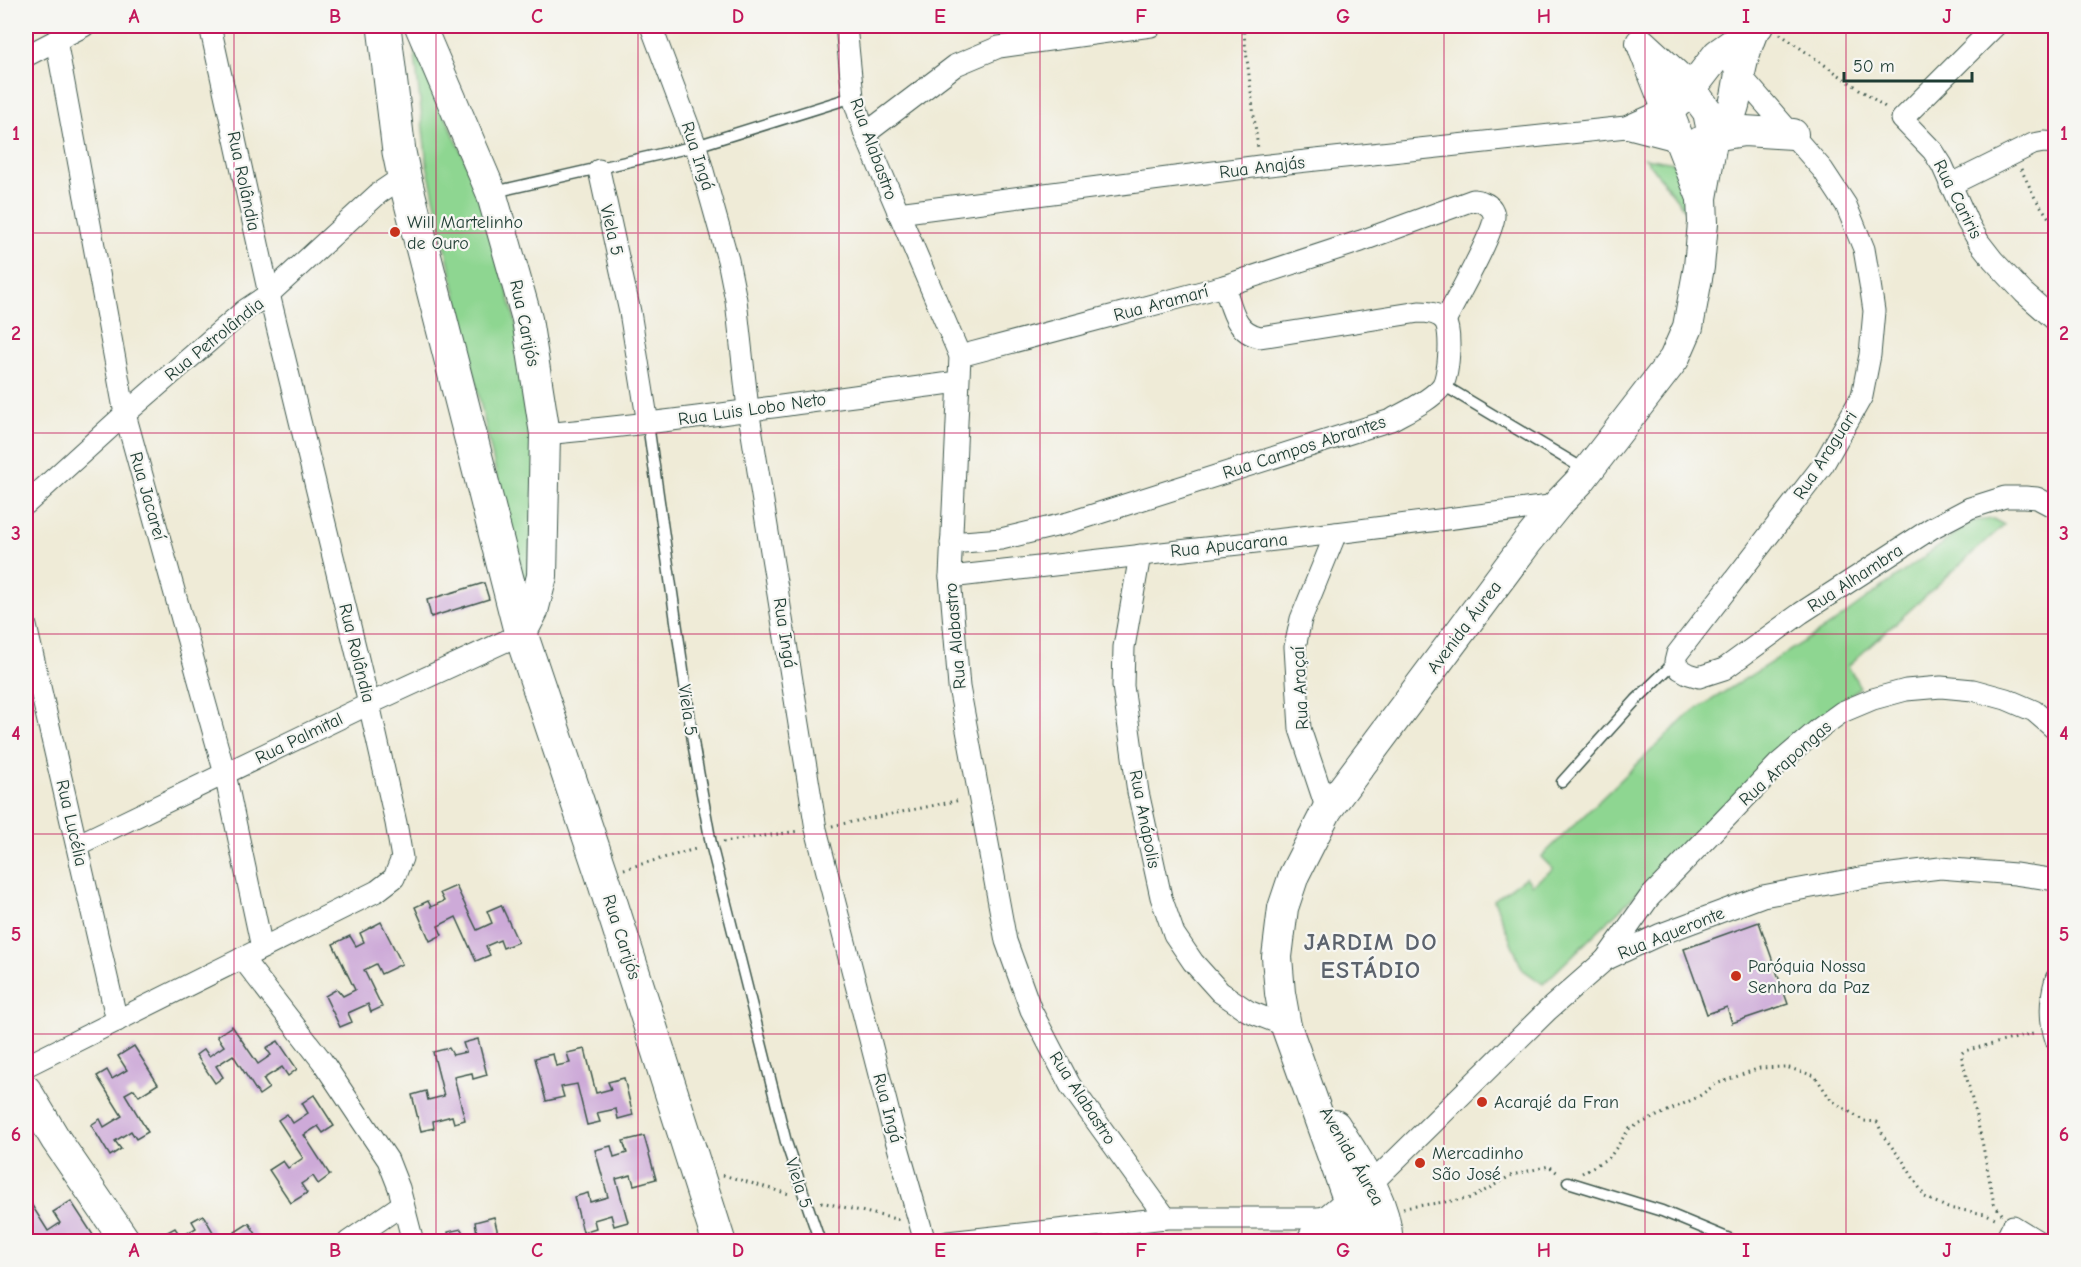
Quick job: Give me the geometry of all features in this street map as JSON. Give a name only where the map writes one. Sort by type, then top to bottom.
[{"type":"main road","name":"Rua Carijós","points":[[384,26],[404,176],[521,634],[602,875],[719,1242]]},
{"type":"street","points":[[26,56],[84,26]]},
{"type":"street","name":"Rua Rolândia","points":[[26,1066],[377,891],[394,878],[402,858],[369,704],[269,294],[210,26]]},
{"type":"street","name":"Rua Carijós","points":[[420,26],[491,192],[527,320],[545,434],[542,576],[533,611],[521,634]]},
{"type":"street","name":"Rua Ingá","points":[[651,26],[696,146],[728,260],[736,300],[748,409],[816,829],[894,1133],[925,1242]]},
{"type":"street","name":"Rua Alabastro","points":[[846,26],[853,97],[865,134],[960,356],[950,577],[959,687],[1006,941],[1031,1011],[1070,1085],[1166,1218]]},
{"type":"street","points":[[865,134],[956,65],[999,47],[1151,26]]},
{"type":"street","points":[[1902,118],[1995,26]]},
{"type":"street","points":[[1666,110],[1679,102],[1718,54],[1763,29]]},
{"type":"street","name":"Avenida Áurea","points":[[1713,136],[1728,122],[1738,95],[1740,74],[1763,29]]},
{"type":"street","name":"Avenida Áurea","points":[[1376,1240],[1360,1192],[1303,1074],[1286,1026],[1277,957],[1283,908],[1294,875],[1327,810],[1528,541],[1588,471],[1674,359],[1688,327],[1701,245],[1702,198],[1713,136],[1708,111],[1691,89],[1637,34]]},
{"type":"street","name":"Avenida Áurea","points":[[1637,34],[1702,198]]},
{"type":"street","name":"Rua Jacareí","points":[[56,40],[125,414],[225,774],[262,948]]},
{"type":"street","name":"Rua Araguari","points":[[1676,658],[1823,465],[1862,396],[1870,354],[1874,311],[1864,249],[1846,204],[1824,170],[1740,74],[1718,54]]},
{"type":"street","name":"Rua Anajás","points":[[898,213],[1260,166],[1626,128],[1666,110]]},
{"type":"street","name":"Rua Cariris","points":[[1902,118],[1933,151],[1942,165],[1966,221],[1993,260],[2055,321]]},
{"type":"street","name":"Rua Anajás","points":[[1626,128],[1680,141]]},
{"type":"street","points":[[1680,141],[1699,142],[1713,136],[1760,130],[1793,134]]},
{"type":"street","points":[[1950,185],[2033,144],[2055,143]]},
{"type":"street","name":"Viela 5","points":[[599,170],[630,312],[648,424]]},
{"type":"street","name":"Rua Petrolândia","points":[[26,504],[245,310],[269,294],[379,193],[404,176]]},
{"type":"street","name":"Rua Aramarí","points":[[960,356],[1224,286],[1360,241],[1473,200],[1483,201],[1492,209],[1494,217],[1482,248],[1445,321]]},
{"type":"street","points":[[1224,286],[1242,330],[1260,337],[1419,312],[1437,315],[1445,321],[1448,329],[1449,353],[1447,374],[1443,385]]},
{"type":"street","name":"Rua Luis Lobo Neto","points":[[545,434],[648,424],[958,382]]},
{"type":"street","name":"Rua Campos Abrantes","points":[[951,543],[1001,539],[1068,523],[1390,420],[1435,393],[1443,385]]},
{"type":"street","name":"Rua Alhambra","points":[[1676,658],[1680,669],[1698,677],[1724,669],[1801,613],[1932,528],[1970,508],[2005,497],[2025,496],[2037,498],[2055,508]]},
{"type":"street","name":"Rua Apucarana","points":[[950,577],[1557,505]]},
{"type":"street","points":[[1507,510],[1528,541]]},
{"type":"street","name":"Rua Araçaí","points":[[1327,810],[1300,729],[1295,647],[1301,619],[1336,533]]},
{"type":"street","name":"Rua Anápolis","points":[[1140,555],[1124,647],[1123,686],[1138,792],[1161,897],[1174,934],[1193,962],[1220,992],[1248,1011],[1286,1026]]},
{"type":"street","name":"Rua Lucélia","points":[[26,626],[117,1021]]},
{"type":"street","name":"Rua Palmital","points":[[77,845],[369,704],[521,634]]},
{"type":"street","name":"Rua Arapongas","points":[[1605,960],[1649,898],[1778,764],[1842,712],[1873,699],[1906,690],[1941,687],[1973,690],[2006,699],[2034,711],[2055,730]]},
{"type":"street","name":"Rua Aqueronte","points":[[1322,1218],[1360,1192],[1548,1010],[1605,960],[1661,934],[1763,896],[1860,878],[1940,868],[2015,874],[2055,880]]},
{"type":"street","points":[[242,958],[322,1061],[372,1133],[393,1170],[413,1242]]},
{"type":"street","points":[[2054,1035],[2051,996],[2055,979]]},
{"type":"street","points":[[26,1090],[56,1140],[126,1242]]},
{"type":"street","name":"Avenida Áurea","points":[[1360,1192],[1384,1211],[1376,1240]]},
{"type":"street","points":[[348,1242],[403,1204]]},
{"type":"street","points":[[948,1242],[1166,1218],[1322,1218],[1342,1229],[1376,1240]]},
{"type":"street","points":[[1306,1242],[1322,1218]]},
{"type":"street","points":[[2009,1234],[2039,1242]]},
{"type":"lane","points":[[491,192],[599,170],[696,146],[853,97]]},
{"type":"lane","points":[[1443,385],[1588,471]]},
{"type":"lane","name":"Viela 5","points":[[648,424],[694,748],[711,844],[786,1142],[820,1242]]},
{"type":"lane","points":[[1562,782],[1676,658]]},
{"type":"lane","points":[[1568,1182],[1662,1211],[1737,1242]]},
{"type":"path","points":[[1243,26],[1260,166]]},
{"type":"path","points":[[1763,29],[1902,118]]},
{"type":"path","points":[[2014,153],[2036,198],[2055,228]]},
{"type":"path","points":[[602,875],[711,844],[816,829],[979,796]]},
{"type":"path","points":[[2009,1234],[1994,1204],[1982,1141],[1961,1054],[1964,1051],[2054,1035]]},
{"type":"path","points":[[1384,1211],[1472,1198],[1512,1175],[1549,1166],[1568,1182],[1610,1157],[1629,1129],[1698,1096],[1716,1084],[1760,1068],[1786,1067],[1815,1076],[1831,1100],[1863,1121],[1877,1122],[1884,1137],[1903,1161],[1925,1197],[1948,1208],[1986,1214],[2009,1234]]},
{"type":"green space","points":[[414,47],[484,201],[516,324],[536,444],[529,594],[519,575],[427,165]]},
{"type":"green space","points":[[1645,158],[1674,163],[1687,195],[1685,210]]},
{"type":"green space","points":[[1993,519],[2004,525],[1848,666],[1860,687],[1788,747],[1543,984],[1522,969],[1494,900],[1526,877],[1532,885],[1553,869],[1541,857],[1689,714],[1832,624],[1973,521]]},
{"type":"green space","points":[[1285,1234],[1277,1241],[1161,1241],[1163,1239]]},
{"type":"building","points":[[484,583],[489,599],[431,617],[427,600]]},
{"type":"building","points":[[456,886],[477,930],[492,923],[487,911],[501,905],[518,942],[503,948],[500,940],[486,946],[490,955],[476,961],[456,917],[438,926],[442,935],[430,941],[415,907],[428,901],[431,907],[444,901],[440,893]]},
{"type":"building","points":[[381,922],[402,964],[381,974],[376,964],[364,970],[382,1007],[371,1012],[368,1004],[348,1013],[352,1022],[340,1027],[325,996],[337,989],[343,996],[355,990],[333,944],[350,936],[356,946],[364,942],[360,933]]},
{"type":"building","name":"Paróquia Nossa Senhora da Paz","points":[[1759,922],[1788,1004],[1732,1023],[1727,1007],[1707,1014],[1684,949]]},
{"type":"building","points":[[232,1026],[258,1064],[271,1055],[266,1048],[278,1041],[297,1069],[288,1076],[282,1067],[263,1079],[269,1088],[259,1095],[233,1055],[216,1066],[223,1077],[215,1083],[196,1055],[204,1049],[209,1056],[224,1046],[217,1036]]},
{"type":"building","points":[[478,1039],[487,1075],[473,1079],[472,1073],[454,1077],[465,1120],[454,1123],[452,1116],[433,1121],[434,1128],[421,1131],[412,1095],[426,1091],[428,1100],[444,1096],[433,1052],[449,1048],[453,1055],[466,1052],[463,1043]]},
{"type":"building","points":[[134,1046],[158,1084],[139,1096],[134,1089],[125,1094],[148,1132],[136,1139],[131,1131],[115,1141],[121,1149],[110,1156],[91,1125],[100,1119],[104,1127],[122,1116],[97,1076],[107,1070],[112,1079],[127,1070],[118,1056]]},
{"type":"building","points":[[585,1049],[596,1093],[611,1089],[608,1082],[624,1078],[633,1115],[618,1119],[616,1109],[597,1113],[600,1122],[587,1125],[577,1084],[561,1087],[564,1097],[546,1101],[535,1058],[553,1054],[556,1066],[570,1063],[567,1053]]},
{"type":"building","points":[[314,1095],[334,1126],[323,1133],[318,1126],[304,1135],[330,1175],[318,1184],[313,1176],[301,1184],[307,1193],[291,1203],[269,1170],[283,1161],[288,1168],[303,1158],[278,1120],[287,1114],[293,1123],[308,1113],[302,1103]]},
{"type":"building","points":[[644,1136],[656,1179],[634,1185],[631,1175],[616,1179],[628,1222],[614,1226],[611,1215],[594,1220],[596,1228],[583,1232],[574,1197],[588,1193],[590,1202],[608,1197],[595,1150],[611,1146],[614,1157],[627,1153],[623,1141]]},
{"type":"building","points":[[26,1196],[48,1231],[60,1223],[53,1212],[71,1201],[95,1238],[89,1242],[75,1242],[72,1237],[66,1242],[37,1242],[26,1224]]},
{"type":"building","points":[[203,1215],[219,1242],[166,1242],[162,1235],[175,1228],[181,1237],[196,1228],[192,1221]]},
{"type":"building","points":[[494,1217],[500,1242],[450,1242],[448,1232],[461,1229],[465,1236],[477,1233],[475,1222]]},
{"type":"building","points":[[249,1223],[261,1242],[241,1242],[235,1232]]},
{"type":"place","name":"Will Martelinho de Ouro","points":[[395,232]]},
{"type":"place","name":"Paróquia Nossa Senhora da Paz","points":[[1736,976]]},
{"type":"place","name":"Acarajé da Fran","points":[[1482,1102]]},
{"type":"place","name":"Mercadinho São José","points":[[1420,1163]]},
{"type":"district","name":"JARDIM DO ESTÁDIO","points":[[1371,956]]}]
